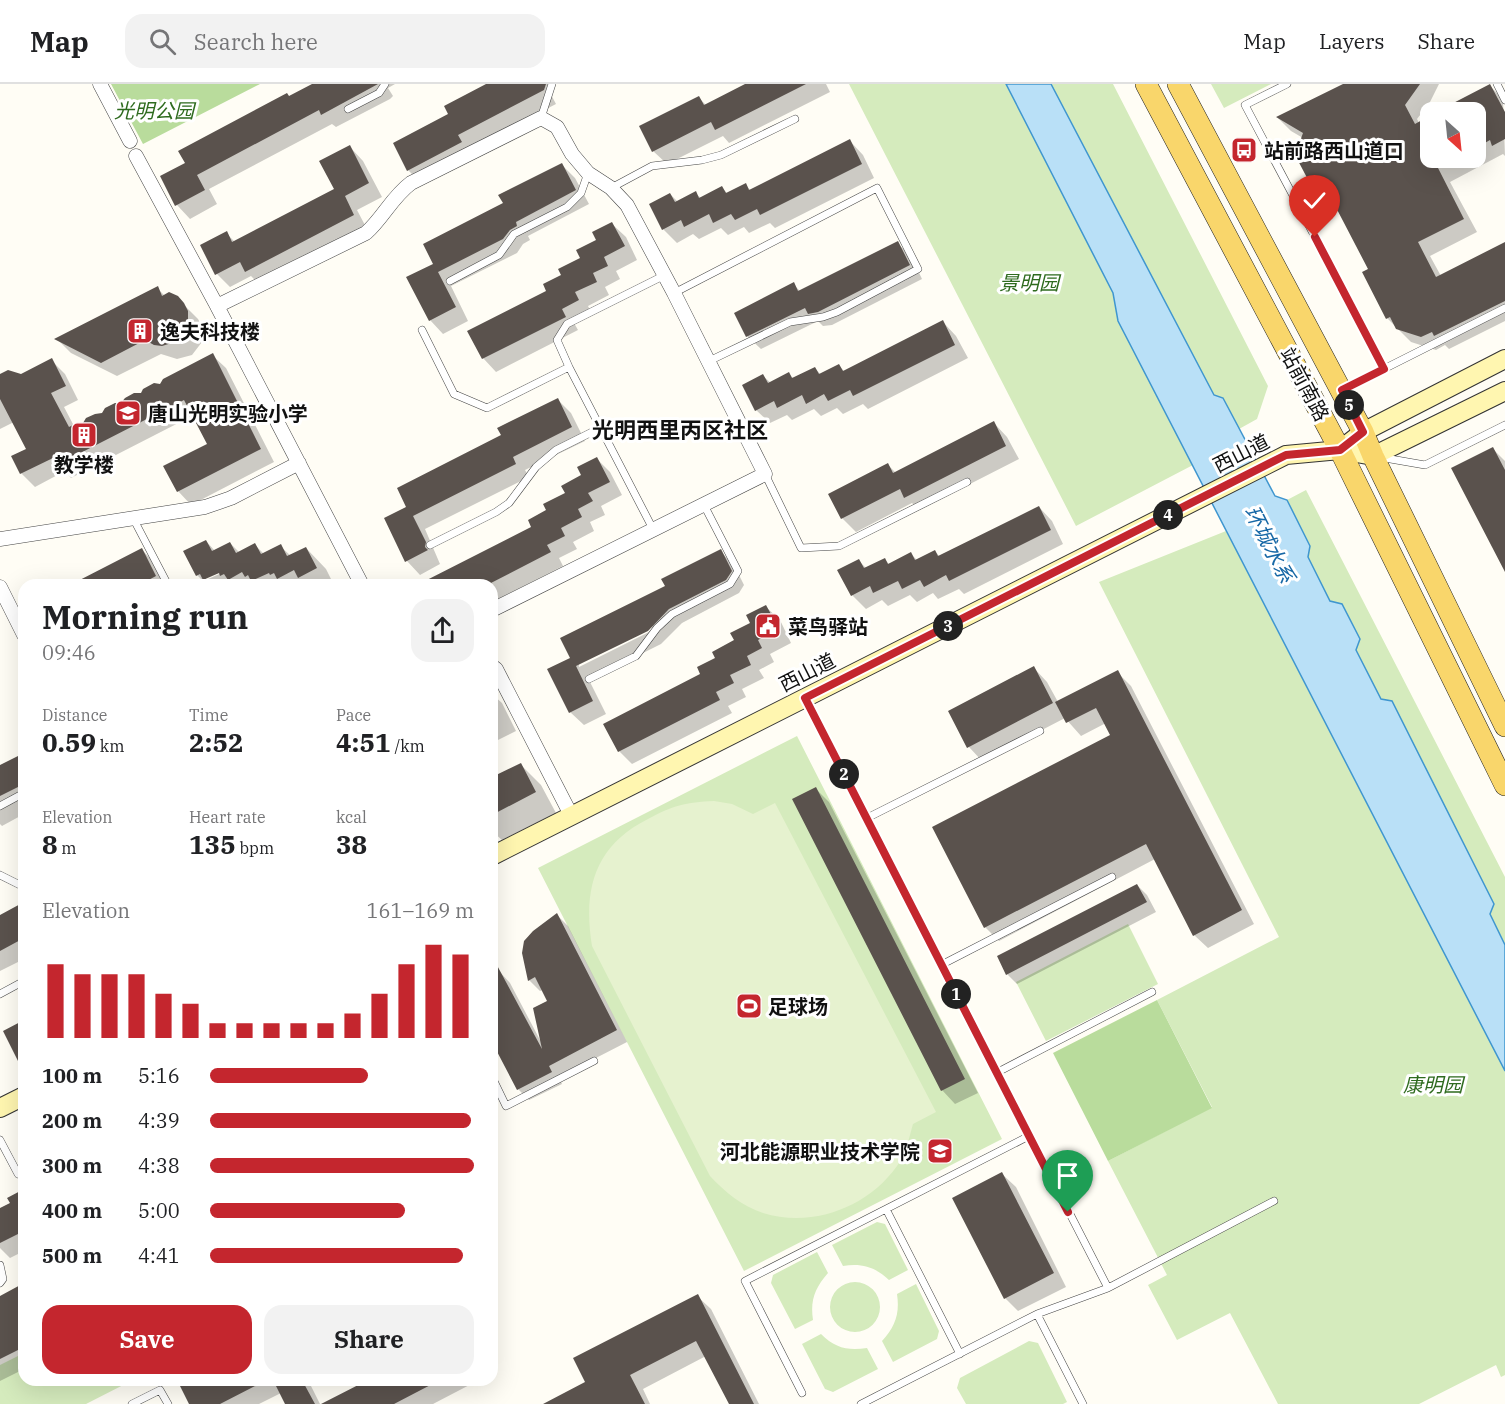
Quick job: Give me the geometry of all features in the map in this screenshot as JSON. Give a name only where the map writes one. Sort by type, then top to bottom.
[{"type":"main road","name":"站前南路","points":[[1146,84],[1340,450],[1505,785]]},
{"type":"main road","name":"站前南路","points":[[1178,84],[1342,390],[1505,726]]},
{"type":"street","points":[[100,84],[130,141]]},
{"type":"street","points":[[217,306],[366,233],[398,193],[411,183],[542,118],[557,127],[572,154],[588,173],[611,188],[627,205],[675,293],[765,474],[498,607]]},
{"type":"street","points":[[136,156],[359,579]]},
{"type":"street","points":[[1340,450],[1363,432],[1505,359]]},
{"type":"street","points":[[1373,456],[1505,391]]},
{"type":"street","name":"西山道","points":[[498,853],[1286,455],[1340,450],[1373,456]]},
{"type":"street","points":[[0,539],[206,507],[231,498],[299,463]]},
{"type":"street","points":[[0,587],[18,623]]},
{"type":"street","points":[[498,673],[571,815]]},
{"type":"street","points":[[0,1108],[18,1099]]},
{"type":"lane","points":[[348,109],[379,93],[385,84]]},
{"type":"lane","points":[[542,118],[552,84]]},
{"type":"lane","points":[[1287,84],[1245,105],[1384,369]]},
{"type":"lane","points":[[1497,84],[1505,99]]},
{"type":"lane","points":[[611,188],[652,166],[702,160],[721,154],[795,119]]},
{"type":"lane","points":[[450,281],[499,255],[514,234],[567,207],[581,193],[588,173]]},
{"type":"lane","points":[[675,293],[877,188],[918,269],[837,312],[823,317],[790,322],[709,362]]},
{"type":"lane","points":[[654,531],[557,340],[567,324],[665,275]]},
{"type":"lane","points":[[1342,390],[1505,308]]},
{"type":"lane","points":[[422,330],[454,394],[487,408],[569,367]]},
{"type":"lane","points":[[1373,456],[1425,465],[1505,425]]},
{"type":"lane","points":[[430,545],[496,512],[509,503],[536,467],[556,450],[600,428]]},
{"type":"lane","points":[[765,474],[801,548],[839,546],[967,482]]},
{"type":"lane","points":[[589,679],[636,656],[657,628],[672,614],[730,584],[738,572],[704,505]]},
{"type":"lane","points":[[134,518],[165,579]]},
{"type":"lane","points":[[805,698],[1108,1288]]},
{"type":"lane","points":[[867,818],[1040,731]]},
{"type":"lane","points":[[0,806],[18,796]]},
{"type":"lane","points":[[0,874],[18,884]]},
{"type":"lane","points":[[941,965],[1112,877]]},
{"type":"lane","points":[[0,994],[18,984]]},
{"type":"lane","points":[[996,1073],[1152,992]]},
{"type":"lane","points":[[498,1089],[506,1106],[594,1061]]},
{"type":"lane","points":[[802,1393],[745,1281],[1029,1136]]},
{"type":"lane","points":[[0,1140],[18,1174]]},
{"type":"lane","points":[[861,1404],[1037,1314],[1108,1288],[1274,1201]]},
{"type":"lane","points":[[886,1209],[960,1354]]},
{"type":"lane","points":[[0,1265],[3,1278],[0,1283]]},
{"type":"lane","points":[[1037,1314],[1083,1404]]},
{"type":"lane","points":[[132,1404],[160,1390],[168,1404]]},
{"type":"green space","name":"光明公园","points":[[111,84],[260,84],[143,144]]},
{"type":"green space","name":"景明园","points":[[849,84],[1006,84],[1113,293],[1118,321],[1193,465],[1076,526]]},
{"type":"green space","points":[[1051,84],[1113,84],[1268,386],[1257,419],[1239,429],[1223,398],[1214,396]]},
{"type":"green space","points":[[1211,84],[1271,84],[1224,108]]},
{"type":"green space","points":[[1306,490],[1505,877],[1505,945],[1356,650],[1360,639],[1342,604],[1330,601],[1308,557],[1310,545],[1287,500]]},
{"type":"green space","name":"康明园","points":[[1226,531],[1505,1071],[1505,1375],[1501,1377],[1496,1365],[1419,1404],[1278,1404],[1230,1313],[1177,1340],[1148,1285],[1167,1275],[1108,1161],[1212,1107],[1157,1000],[1279,937],[1099,582]]},
{"type":"green space","points":[[797,736],[1002,1139],[744,1271],[538,868]]},
{"type":"green space","points":[[714,801],[732,804],[753,814],[775,803],[936,1112],[913,1124],[903,1156],[885,1181],[854,1203],[819,1216],[800,1218],[763,1213],[734,1198],[710,1176],[592,946],[589,906],[592,888],[596,872],[604,856],[615,842],[630,830],[664,811],[695,802]]},
{"type":"green space","points":[[1128,924],[1158,984],[1046,1041],[1016,982]]},
{"type":"green space","points":[[1157,1000],[1212,1108],[1108,1161],[1053,1053]]},
{"type":"green space","points":[[877,1222],[885,1224],[908,1270],[889,1280],[868,1267],[843,1266],[832,1245]]},
{"type":"green space","points":[[817,1252],[828,1273],[814,1295],[813,1320],[795,1329],[771,1283],[773,1275]]},
{"type":"green space","points":[[850,1282],[860,1282],[873,1289],[880,1302],[880,1312],[873,1325],[860,1332],[850,1332],[841,1328],[834,1321],[830,1312],[830,1302],[834,1293],[841,1286]]},
{"type":"green space","points":[[916,1284],[939,1331],[937,1339],[893,1362],[882,1341],[896,1320],[897,1294]]},
{"type":"green space","points":[[821,1334],[831,1343],[842,1347],[867,1348],[878,1369],[833,1392],[825,1389],[802,1344]]},
{"type":"green space","points":[[1029,1341],[1038,1343],[1067,1402],[1063,1404],[966,1404],[957,1388],[960,1378]]},
{"type":"green space","points":[[18,1356],[18,1386],[121,1386],[86,1404],[0,1404],[0,1365]]},
{"type":"water","name":"环城水系","points":[[1006,84],[1051,84],[1214,395],[1223,398],[1275,496],[1287,500],[1310,546],[1308,557],[1330,601],[1342,604],[1360,639],[1356,650],[1381,699],[1392,701],[1494,904],[1490,914],[1505,945],[1505,1071],[1118,321],[1113,293]]},
{"type":"building","points":[[312,84],[378,84],[321,115],[319,110],[197,175],[205,190],[175,206],[160,176],[185,163],[178,151],[287,93],[289,96]]},
{"type":"building","points":[[486,84],[546,84],[544,90],[458,135],[462,142],[407,171],[393,143],[448,114],[444,106]]},
{"type":"building","points":[[745,84],[806,84],[715,130],[711,122],[652,152],[639,126],[699,96],[704,105]]},
{"type":"building","points":[[1343,84],[1420,84],[1405,105],[1415,124],[1420,121],[1420,168],[1438,168],[1464,219],[1418,242],[1436,277],[1505,242],[1505,301],[1434,336],[1432,332],[1421,337],[1396,329],[1390,317],[1386,319],[1362,272],[1368,269],[1330,196],[1314,191],[1295,155],[1303,133],[1276,117]]},
{"type":"building","points":[[1490,84],[1505,112],[1505,139],[1492,146],[1490,140],[1486,142],[1486,102],[1455,102]]},
{"type":"building","points":[[850,139],[862,164],[760,215],[757,209],[735,220],[731,214],[713,223],[709,214],[684,227],[681,220],[662,230],[649,204],[670,193],[675,202],[696,191],[699,198],[722,186],[726,193],[746,183],[749,190]]},
{"type":"building","points":[[350,145],[369,183],[345,196],[354,215],[245,272],[240,262],[215,275],[200,245],[227,231],[232,242],[334,189],[319,161]]},
{"type":"building","points":[[562,163],[576,190],[516,222],[517,226],[510,230],[503,239],[438,272],[456,307],[429,321],[406,277],[433,264],[423,244],[503,203],[498,195]]},
{"type":"building","points":[[612,222],[625,246],[604,257],[608,266],[593,273],[597,282],[575,292],[579,300],[562,309],[566,317],[482,359],[467,331],[546,291],[543,284],[561,275],[558,269],[580,258],[576,250],[596,240],[592,232]]},
{"type":"building","points":[[898,241],[910,265],[818,312],[808,314],[805,308],[746,337],[734,313],[794,282],[798,291]]},
{"type":"building","name":"逸夫科技楼","points":[[158,286],[162,296],[169,292],[178,296],[188,311],[188,327],[178,341],[162,346],[145,340],[101,363],[54,339]]},
{"type":"building","points":[[943,320],[955,345],[853,396],[850,390],[828,401],[824,394],[806,404],[802,395],[777,408],[774,401],[755,411],[742,385],[763,374],[768,383],[789,372],[792,378],[815,367],[819,374],[839,364],[843,371]]},
{"type":"building","name":"教学楼","points":[[213,353],[261,449],[177,492],[163,466],[207,444],[184,400],[57,465],[53,458],[20,474],[11,456],[26,449],[0,399],[0,374],[8,370],[21,374],[52,358],[66,386],[51,393],[69,427],[83,423],[86,418],[102,413],[105,408],[121,403],[134,393],[141,393],[143,389],[154,383],[160,384],[163,379]]},
{"type":"building","points":[[558,398],[572,427],[513,457],[516,464],[413,516],[428,550],[405,562],[384,518],[406,507],[397,488],[501,435],[497,428]]},
{"type":"building","points":[[994,421],[1006,446],[904,498],[900,489],[841,519],[828,494],[888,463],[893,473]]},
{"type":"building","points":[[1493,447],[1505,470],[1505,572],[1451,468]]},
{"type":"building","points":[[597,457],[610,482],[588,493],[593,501],[578,509],[582,517],[561,528],[565,536],[547,545],[551,552],[498,579],[429,579],[531,527],[528,520],[546,510],[543,504],[565,493],[561,486],[581,475],[577,467]]},
{"type":"building","points":[[1039,506],[1051,530],[949,581],[946,575],[924,587],[920,580],[902,589],[898,581],[873,593],[870,586],[851,596],[837,570],[859,559],[864,568],[885,558],[888,564],[911,552],[915,560],[935,550],[938,556]]},
{"type":"building","points":[[206,540],[212,551],[230,542],[236,553],[255,543],[261,554],[281,544],[287,556],[306,547],[317,568],[298,578],[294,570],[277,579],[274,573],[270,575],[269,573],[250,579],[242,572],[230,579],[224,574],[220,576],[219,573],[202,579],[200,574],[196,576],[183,551]]},
{"type":"building","points":[[142,548],[156,576],[150,579],[82,579]]},
{"type":"building","points":[[721,549],[732,571],[726,580],[669,609],[648,631],[576,666],[593,701],[569,713],[547,669],[570,658],[560,638],[665,586],[661,579]]},
{"type":"building","points":[[766,605],[779,629],[758,640],[762,648],[747,656],[751,665],[730,675],[734,683],[716,692],[720,700],[618,752],[603,724],[700,674],[697,667],[715,658],[712,652],[734,640],[730,633],[750,623],[746,615]]},
{"type":"building","points":[[1034,666],[1053,703],[967,748],[948,711]]},
{"type":"building","points":[[1118,670],[1242,910],[1193,936],[1146,844],[984,928],[932,827],[1110,735],[1096,708],[1066,723],[1055,702]]},
{"type":"building","points":[[18,756],[18,787],[0,796],[0,765]]},
{"type":"building","points":[[521,763],[536,792],[498,812],[498,774]]},
{"type":"building","points":[[816,787],[965,1079],[941,1091],[792,799]]},
{"type":"building","points":[[1137,884],[1147,902],[1006,975],[997,956]]},
{"type":"building","points":[[18,905],[18,941],[0,951],[0,915]]},
{"type":"building","points":[[557,913],[617,1030],[549,1066],[552,1072],[517,1090],[498,1054],[498,967],[542,1049],[533,1008],[547,1001],[535,977],[528,981],[522,953],[524,941],[533,931]]},
{"type":"building","points":[[18,1023],[18,1061],[3,1031]]},
{"type":"building","points":[[1002,1172],[1054,1273],[1004,1299],[952,1198]]},
{"type":"building","points":[[18,1192],[18,1234],[0,1243],[0,1208],[10,1203],[7,1198]]},
{"type":"building","points":[[18,1286],[18,1350],[0,1359],[0,1296]]},
{"type":"building","points":[[698,1294],[754,1404],[729,1404],[696,1341],[630,1375],[645,1404],[543,1404],[585,1382],[573,1358]]},
{"type":"building","points":[[180,1386],[255,1386],[220,1404],[189,1404]]},
{"type":"building","points":[[276,1386],[305,1386],[315,1404],[285,1404]]},
{"type":"building","points":[[356,1386],[428,1386],[394,1404],[321,1404]]},
{"type":"place","name":"站前路西山道口","points":[[1244,150]]},
{"type":"place","name":"逸夫科技楼","points":[[140,331]]},
{"type":"place","name":"唐山光明实验小学","points":[[128,413]]},
{"type":"place","name":"教学楼","points":[[84,435]]},
{"type":"place","name":"菜鸟驿站","points":[[768,626]]},
{"type":"place","name":"足球场","points":[[749,1006]]},
{"type":"place","name":"河北能源职业技术学院","points":[[940,1151]]},
{"type":"district","name":"光明西里丙区社区","points":[[680,429]]},
{"type":"route","points":[[1068,1212],[805,698],[1286,455],[1340,450],[1363,432],[1342,390],[1384,369],[1315,237]]}]
